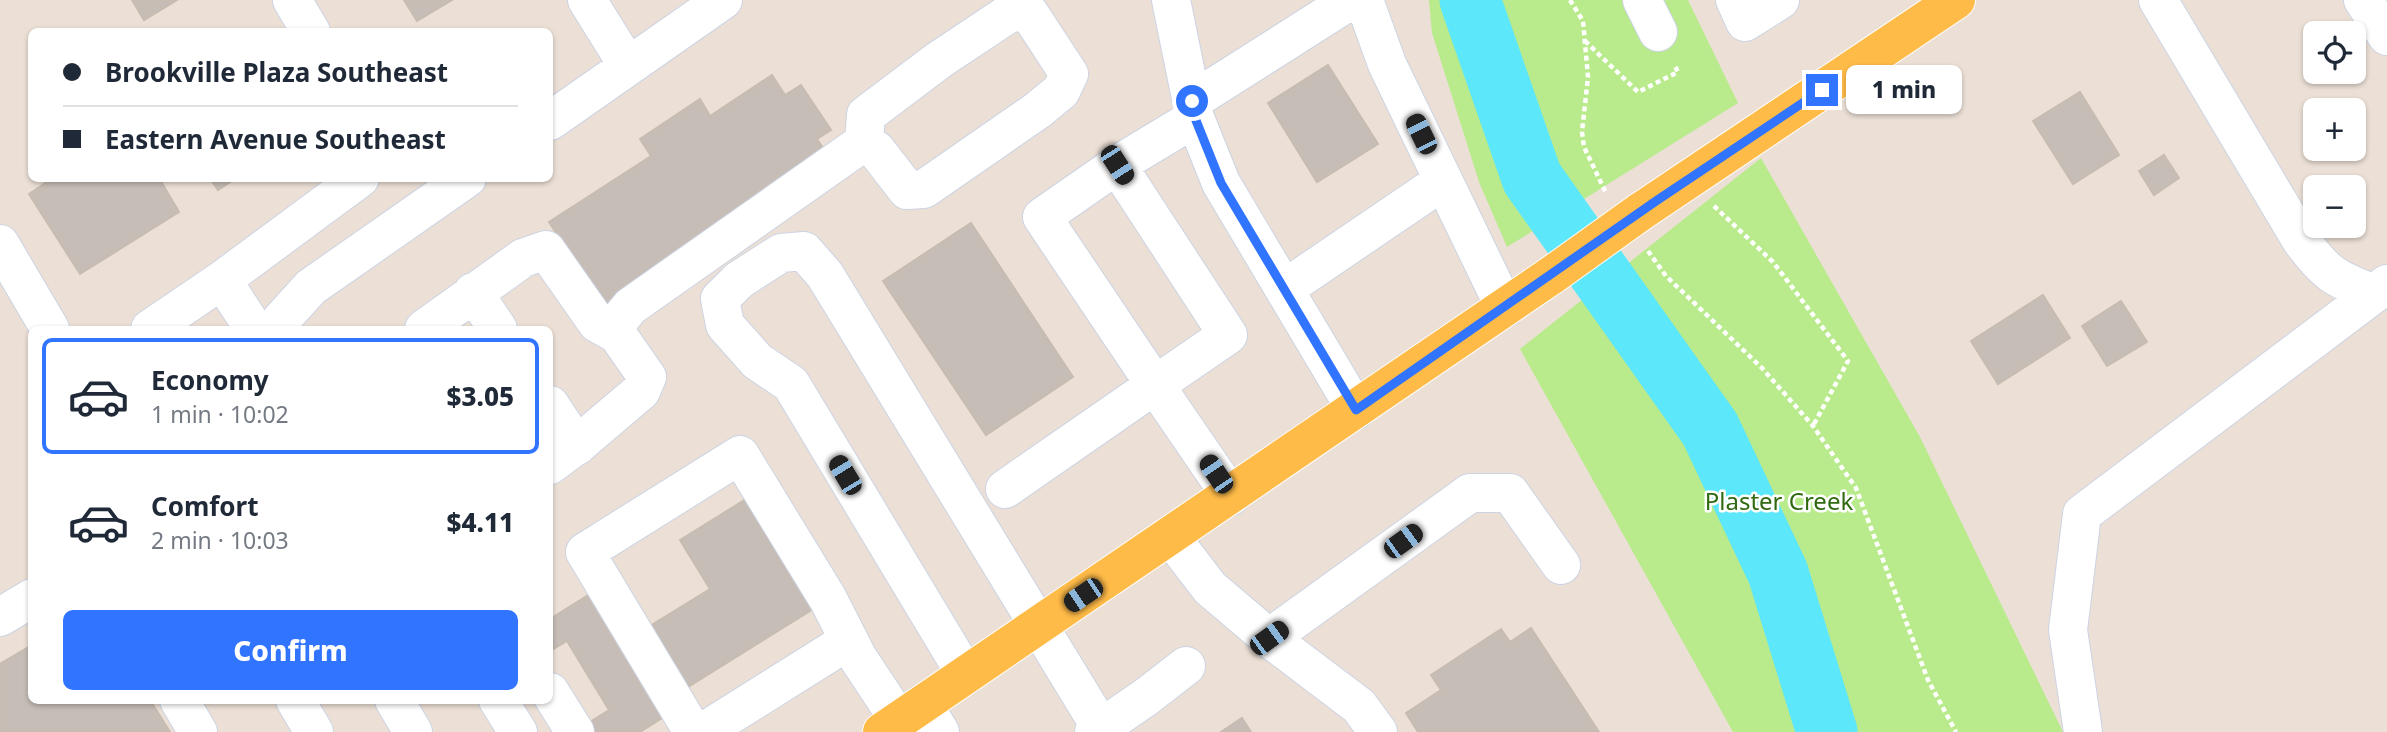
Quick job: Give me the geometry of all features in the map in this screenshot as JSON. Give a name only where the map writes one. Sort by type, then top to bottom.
[{"type":"main road","points":[[911,722],[966,674],[1505,308],[1687,179],[1956,0]]},
{"type":"street","points":[[292,0],[310,28]]},
{"type":"street","points":[[587,0],[628,66]]},
{"type":"street","points":[[1171,0],[1194,110],[1221,183],[1356,410]]},
{"type":"street","points":[[1231,496],[1042,218],[1351,0]]},
{"type":"street","points":[[1364,0],[1387,64],[1505,308]]},
{"type":"street","points":[[1735,0],[1745,22],[1780,0]]},
{"type":"street","points":[[2158,0],[2318,264],[2338,280],[2380,288]]},
{"type":"street","points":[[2363,0],[2387,36]]},
{"type":"street","points":[[553,119],[712,3]]},
{"type":"street","points":[[1011,12],[1029,13],[1069,74],[1062,91],[924,189],[907,190],[876,150],[864,142],[866,115],[939,60],[1011,12]]},
{"type":"street","points":[[617,334],[619,320],[631,306],[864,142]]},
{"type":"street","points":[[1005,489],[1228,335],[1117,165]]},
{"type":"street","points":[[1284,289],[1443,181]]},
{"type":"street","points":[[154,326],[222,280],[355,182]]},
{"type":"street","points":[[222,280],[273,326],[311,287],[461,182]]},
{"type":"street","points":[[0,244],[48,326]]},
{"type":"street","points":[[428,326],[523,258],[547,250],[597,323],[617,334],[647,377],[641,391],[563,455],[553,417]]},
{"type":"street","points":[[966,674],[791,384],[757,360],[725,324],[720,299],[739,280],[781,253],[804,251],[825,275],[1039,625],[1097,730],[1186,666]]},
{"type":"street","points":[[2083,732],[2068,631],[2082,514],[2380,288]]},
{"type":"street","points":[[474,292],[496,326]]},
{"type":"street","points":[[693,732],[585,552],[740,454],[828,599],[848,641],[911,722]]},
{"type":"street","points":[[1269,638],[1470,493],[1510,493],[1561,565]]},
{"type":"street","points":[[1170,536],[1210,588],[1269,638],[1359,706],[1378,732]]},
{"type":"street","points":[[0,617],[28,600]]},
{"type":"street","points":[[703,732],[848,641]]},
{"type":"street","points":[[553,697],[575,732]]},
{"type":"street","points":[[180,704],[198,732]]},
{"type":"street","points":[[297,704],[314,732]]},
{"type":"street","points":[[396,704],[413,732]]},
{"type":"path","points":[[1570,0],[1583,22]]},
{"type":"path","points":[[1584,41],[1638,92],[1678,72],[1650,16]]},
{"type":"path","points":[[1687,179],[1773,262],[1848,361],[1813,426]]},
{"type":"path","points":[[1762,368],[1813,426],[1856,488],[1928,680],[1956,732]]},
{"type":"green space","points":[[1429,0],[1688,0],[1738,103],[1507,247],[1479,182],[1432,33]]},
{"type":"green space","name":"Plaster Creek","points":[[1761,158],[1920,437],[2063,732],[1733,732],[1520,349]]},
{"type":"building","points":[[132,0],[177,0],[144,20]]},
{"type":"building","points":[[404,0],[452,0],[417,21]]},
{"type":"building","points":[[1328,65],[1378,144],[1317,182],[1268,103]]},
{"type":"building","points":[[772,75],[785,95],[801,85],[831,130],[817,139],[832,162],[607,310],[549,222],[651,156],[640,139],[700,99],[710,116]]},
{"type":"building","points":[[2080,92],[2119,155],[2073,184],[2033,121]]},
{"type":"building","points":[[2164,155],[2179,178],[2154,195],[2139,171]]},
{"type":"building","points":[[47,182],[161,182],[179,212],[80,274],[29,194]]},
{"type":"building","points":[[213,182],[230,182],[218,190]]},
{"type":"building","points":[[971,223],[1073,377],[986,435],[883,281]]},
{"type":"building","points":[[2043,295],[2070,338],[1998,384],[1971,341]]},
{"type":"building","points":[[2121,301],[2147,342],[2107,366],[2082,326]]},
{"type":"building","points":[[751,496],[818,606],[683,690],[645,629],[710,589],[680,540]]},
{"type":"building","points":[[595,591],[670,713],[640,732],[596,732],[590,722],[609,710],[567,641],[553,649],[553,617]]},
{"type":"building","points":[[1531,628],[1599,732],[1418,732],[1406,713],[1441,690],[1431,675],[1501,629],[1510,642]]},
{"type":"building","points":[[28,647],[28,704],[152,704],[170,732],[0,732],[0,664]]},
{"type":"building","points":[[1242,718],[1251,732],[1221,732]]},
{"type":"waterway","name":"Plaster Creek","points":[[1470,0],[1532,178],[1710,429],[1778,573],[1827,732]]},
{"type":"route","points":[[1192,101],[1195,118],[1221,183],[1356,410],[1656,201],[1822,90]]}]
